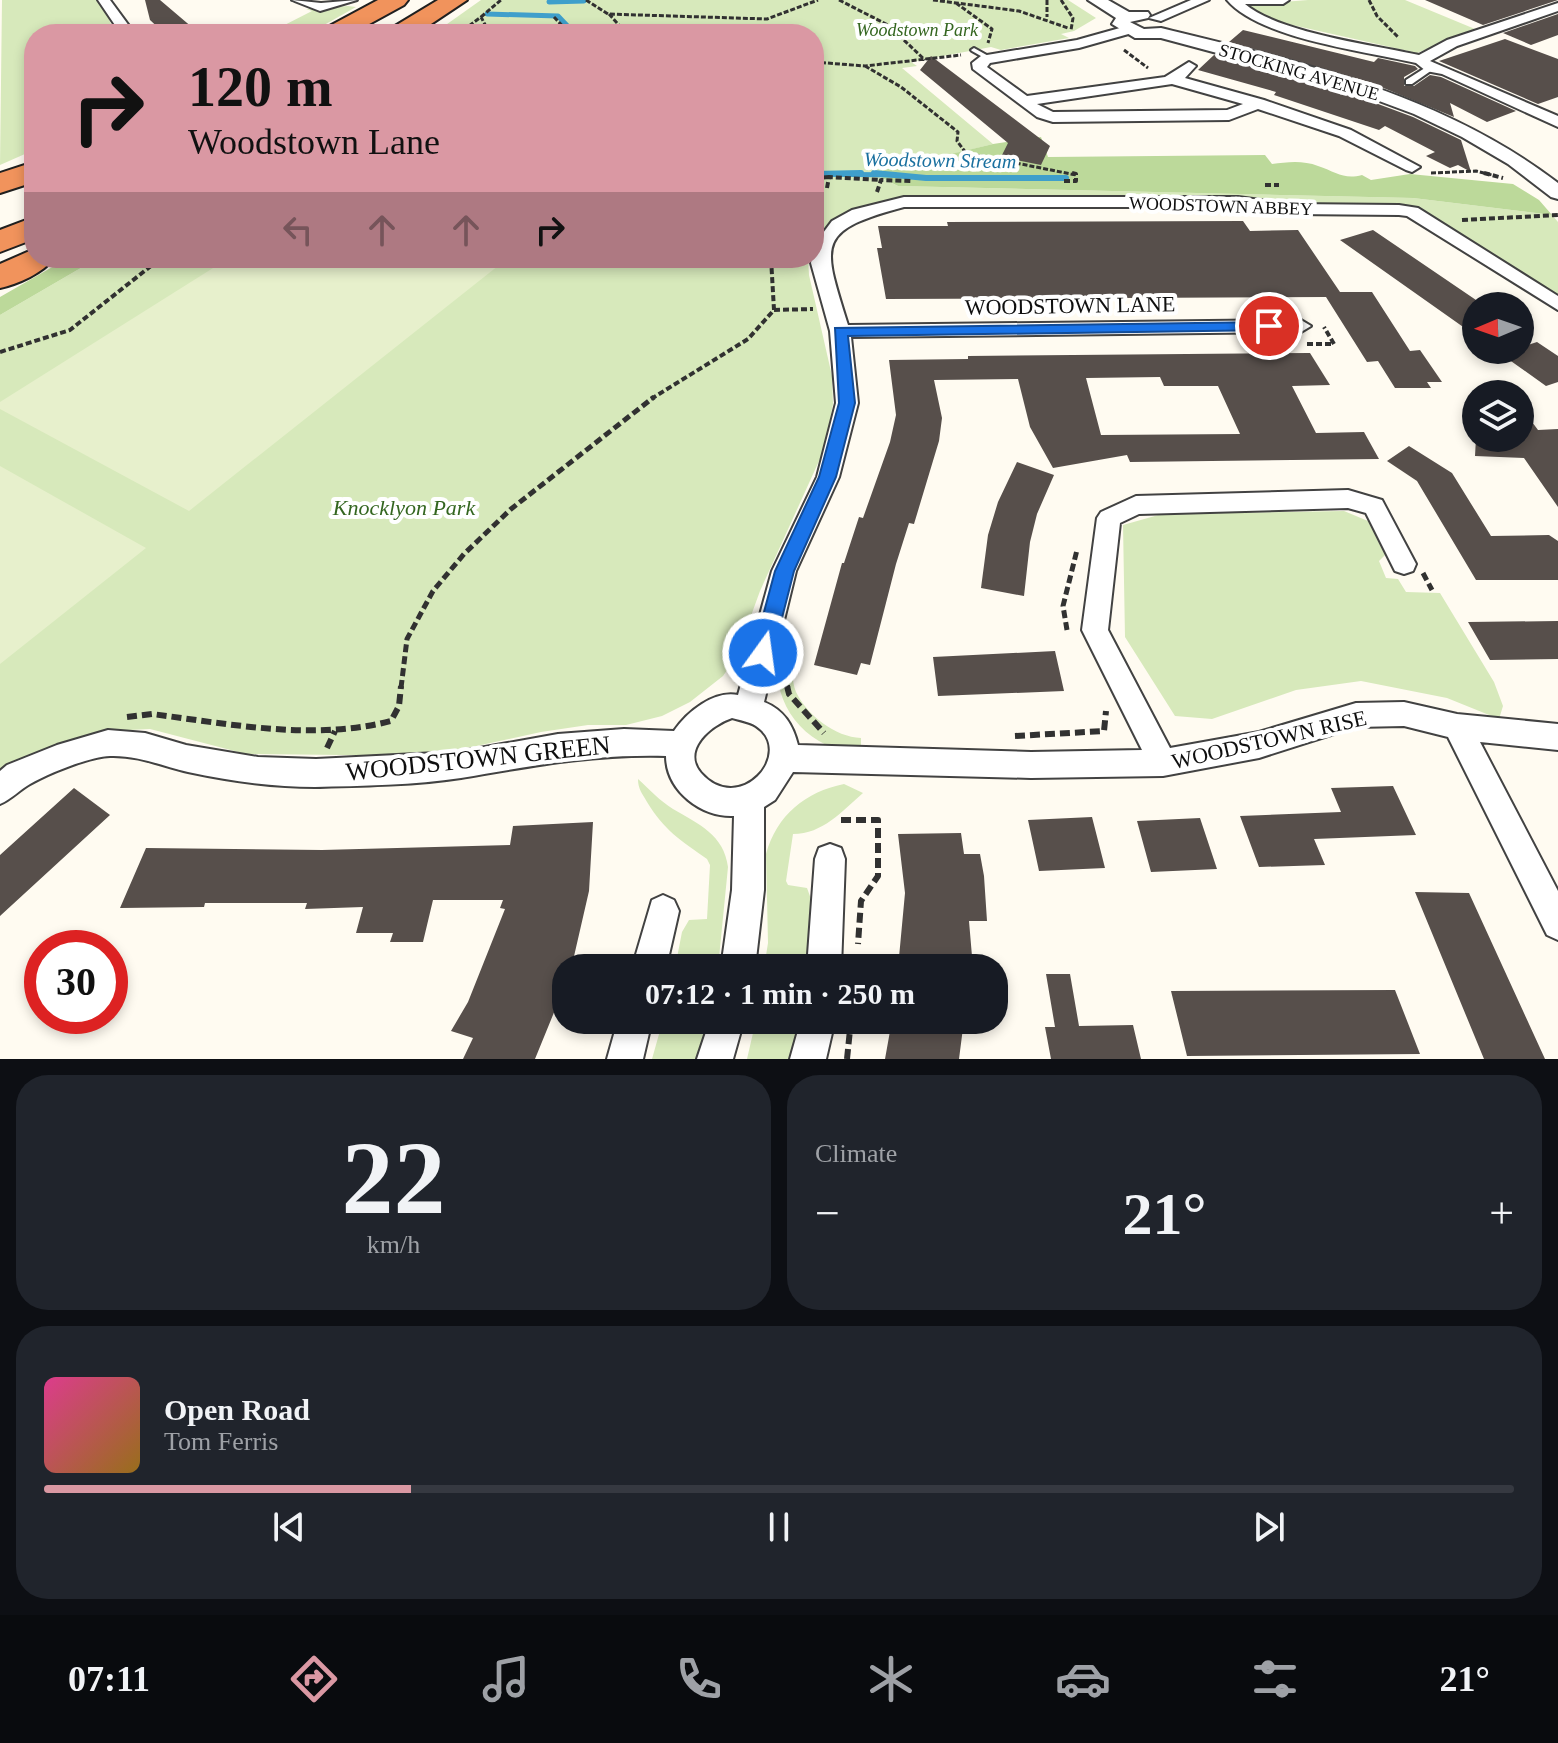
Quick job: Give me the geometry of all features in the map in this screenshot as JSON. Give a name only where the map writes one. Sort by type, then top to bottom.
[{"type":"highway","points":[[352,24],[396,0]]},
{"type":"highway","points":[[371,24],[410,0]]},
{"type":"highway","points":[[415,24],[455,0]]},
{"type":"highway","points":[[423,24],[455,0]]},
{"type":"highway","points":[[0,184],[24,175]]},
{"type":"highway","points":[[0,213],[24,202]]},
{"type":"highway","points":[[0,242],[24,231]]},
{"type":"highway","points":[[0,278],[24,265]]},
{"type":"street","points":[[104,0],[121,24]]},
{"type":"street","points":[[298,0],[320,7],[351,0]]},
{"type":"street","name":"STOCKING AVENUE","points":[[1096,0],[1148,35],[1158,26],[1343,81],[1405,104],[1507,156],[1558,193]]},
{"type":"street","points":[[1158,26],[1203,0]]},
{"type":"street","points":[[1233,0],[1238,8],[1256,19],[1426,64],[1558,122]]},
{"type":"street","points":[[1240,0],[1283,0]]},
{"type":"street","points":[[1426,64],[1452,43],[1558,7]]},
{"type":"street","points":[[1127,23],[1090,42],[983,56],[980,69],[1042,114],[1060,118],[1229,115],[1259,103]]},
{"type":"street","points":[[1172,79],[1189,66]]},
{"type":"street","points":[[1024,101],[1172,79],[1259,103],[1345,133],[1412,167]]},
{"type":"street","points":[[1539,113],[1558,107]]},
{"type":"street","name":"WOODSTOWN ABBEY","points":[[824,244],[838,225],[858,214],[904,202],[1238,202],[1291,209],[1399,210],[1420,217],[1558,304]]},
{"type":"street","name":"WOODSTOWN ABBEY","points":[[821,268],[840,331]]},
{"type":"street","name":"WOODSTOWN LANE","points":[[840,331],[1307,330]]},
{"type":"street","points":[[749,707],[784,571],[828,477],[847,403],[840,331]]},
{"type":"street","points":[[1163,763],[1095,630],[1109,518],[1136,505],[1348,499],[1374,506],[1411,563]]},
{"type":"street","points":[[732,706],[749,707],[762,713],[780,732],[785,758],[774,783],[749,800],[731,802],[713,799],[697,790],[686,777],[681,761],[682,744],[689,729],[708,713],[732,706]]},
{"type":"street","name":"WOODSTOWN RISE","points":[[785,758],[1016,765],[1163,763],[1259,745],[1356,715],[1404,714],[1457,727],[1558,737]]},
{"type":"street","points":[[1457,727],[1558,924]]},
{"type":"street","name":"WOODSTOWN GREEN","points":[[0,790],[17,775],[108,743],[145,746],[186,758],[258,771],[316,773],[457,765],[558,747],[624,742],[682,744]]},
{"type":"street","points":[[740,954],[748,890],[749,800]]},
{"type":"street","points":[[825,954],[830,859]]},
{"type":"street","points":[[652,954],[663,911]]},
{"type":"street","points":[[625,1059],[631,1034]]},
{"type":"street","points":[[715,1059],[723,1034]]},
{"type":"street","points":[[808,1059],[814,1034]]},
{"type":"lane","points":[[1409,82],[1426,64]]},
{"type":"path","points":[[472,24],[501,0]]},
{"type":"path","points":[[586,0],[618,24]]},
{"type":"path","points":[[608,14],[767,19],[818,0]]},
{"type":"path","points":[[839,0],[888,25],[909,49],[926,61]]},
{"type":"path","points":[[933,0],[1011,7],[1047,17],[1090,42]]},
{"type":"path","points":[[1047,0],[1047,17]]},
{"type":"path","points":[[1061,0],[1073,18],[1071,30]]},
{"type":"path","points":[[1369,0],[1371,8],[1383,23],[1401,39]]},
{"type":"path","points":[[481,17],[485,24]]},
{"type":"path","points":[[554,17],[561,24]]},
{"type":"path","points":[[824,63],[865,66],[919,61]]},
{"type":"path","points":[[865,66],[901,87],[958,132],[957,141],[966,153],[1076,174],[1076,181],[1062,181]]},
{"type":"path","points":[[1412,167],[1437,174],[1476,171],[1506,179]]},
{"type":"path","points":[[824,177],[918,182]]},
{"type":"path","points":[[827,188],[829,177]]},
{"type":"path","points":[[876,192],[881,180]]},
{"type":"path","points":[[1453,220],[1558,215]]},
{"type":"path","points":[[0,352],[70,330],[148,268]]},
{"type":"path","points":[[124,717],[152,714],[335,731],[372,728],[391,721],[399,706],[407,639],[433,591],[464,554],[511,509],[658,394],[748,339],[774,310],[772,268]]},
{"type":"path","points":[[774,310],[816,309]]},
{"type":"path","points":[[1307,330],[1334,344],[1307,330]]},
{"type":"path","points":[[1073,642],[1067,630],[1063,606],[1078,546]]},
{"type":"path","points":[[1411,563],[1432,590]]},
{"type":"path","points":[[782,664],[789,694],[817,729],[827,735]]},
{"type":"path","points":[[1013,736],[1104,731],[1107,714],[1101,703]]},
{"type":"path","points":[[841,820],[878,820],[878,876],[861,901],[857,954]]},
{"type":"path","points":[[847,1059],[850,1034]]},
{"type":"green space","points":[[2,0],[101,0],[111,24],[24,24],[24,154],[0,165]]},
{"type":"green space","name":"Woodstown Park","points":[[481,0],[1068,0],[1096,18],[1074,31],[1061,34],[1069,38],[1001,50],[991,47],[911,62],[917,66],[902,68],[993,144],[873,174],[898,186],[1413,198],[1552,215],[1558,222],[1558,298],[1420,211],[1397,204],[1295,205],[1235,196],[900,198],[852,210],[824,229],[824,175],[845,174],[824,174],[824,24],[447,24]]},
{"type":"green space","points":[[1308,0],[1405,0],[1475,29],[1417,53],[1266,19],[1247,5]]},
{"type":"green space","points":[[356,7],[326,24],[287,24],[312,11],[306,9]]},
{"type":"green space","points":[[1041,137],[1048,157],[1265,155],[1272,164],[1307,163],[1345,176],[1362,175],[1371,180],[1410,174],[1513,184],[1539,200],[1552,215],[1413,198],[898,186],[872,173],[993,144]]},
{"type":"green space","points":[[51,268],[81,268],[0,315],[0,297]]},
{"type":"green space","name":"Knocklyon Park","points":[[81,268],[809,268],[832,376],[833,404],[824,450],[760,591],[736,657],[723,676],[690,702],[662,716],[626,725],[588,725],[541,732],[430,756],[246,754],[150,729],[107,731],[59,743],[0,777],[0,315]]},
{"type":"green space","points":[[213,268],[495,268],[189,511],[0,409],[0,402]]},
{"type":"green space","points":[[0,466],[146,548],[0,664]]},
{"type":"green space","points":[[1344,511],[1368,521],[1385,555],[1379,561],[1386,578],[1398,579],[1406,592],[1440,593],[1494,682],[1503,706],[1499,719],[1447,698],[1361,681],[1296,690],[1212,719],[1175,716],[1125,637],[1123,525],[1162,514]]},
{"type":"green space","points":[[778,650],[794,653],[794,687],[807,709],[841,734],[861,738],[861,755],[823,744],[796,721],[780,689]]},
{"type":"green space","points":[[638,779],[668,806],[709,832],[726,856],[728,867],[719,954],[678,954],[682,932],[689,920],[707,919],[710,865],[707,859],[666,827],[653,812]]},
{"type":"green space","points":[[844,784],[863,793],[823,826],[793,834],[786,881],[788,885],[807,888],[811,899],[807,954],[766,954],[766,854],[771,840],[794,807]]},
{"type":"green space","points":[[659,1034],[704,1034],[696,1059],[652,1059]]},
{"type":"green space","points":[[753,1034],[796,1034],[790,1059],[747,1059]]},
{"type":"building","points":[[145,0],[160,0],[188,24],[154,24],[150,20]]},
{"type":"building","points":[[1425,0],[1558,0],[1483,25]]},
{"type":"building","points":[[1558,14],[1558,35],[1531,45],[1503,33]]},
{"type":"building","points":[[1243,30],[1374,62],[1378,58],[1415,66],[1418,69],[1404,77],[1404,86],[1414,86],[1430,75],[1441,77],[1516,111],[1487,122],[1450,103],[1454,117],[1369,82],[1229,42]]},
{"type":"building","points":[[1505,39],[1558,59],[1558,97],[1538,104],[1439,61]]},
{"type":"building","points":[[1214,55],[1362,98],[1413,117],[1461,140],[1471,172],[1458,165],[1450,168],[1426,156],[1435,152],[1385,126],[1379,130],[1274,95],[1276,92],[1198,70]]},
{"type":"building","points":[[931,56],[1050,146],[1041,165],[1001,157],[1008,143],[920,70]]},
{"type":"building","points":[[1243,221],[1250,231],[1298,230],[1340,292],[1372,292],[1410,351],[1420,350],[1442,382],[1427,382],[1431,388],[1395,388],[1378,361],[1367,362],[1326,297],[886,299],[877,248],[882,248],[878,226],[948,226],[947,222]]},
{"type":"building","points":[[1373,230],[1464,292],[1462,326],[1340,240]]},
{"type":"building","points":[[1534,343],[1558,356],[1558,382],[1546,386],[1515,364],[1534,364]]},
{"type":"building","points":[[1310,353],[1330,385],[1292,386],[1316,433],[1364,432],[1379,459],[1130,462],[1127,455],[1053,468],[1030,427],[1018,379],[934,380],[942,418],[939,441],[914,524],[909,523],[896,564],[870,665],[861,663],[857,675],[814,665],[842,563],[859,517],[863,518],[890,442],[896,415],[889,360],[968,359],[968,356]],"holes":[[[1160,377],[1164,386],[1218,386],[1240,434],[1101,435],[1086,378]]]},
{"type":"building","points":[[1534,425],[1538,430],[1558,429],[1558,507],[1524,458],[1475,456],[1475,452],[1534,452]]},
{"type":"building","points":[[1409,446],[1452,473],[1491,536],[1549,535],[1558,541],[1558,580],[1476,580],[1417,481],[1387,461]]},
{"type":"building","points":[[1017,462],[1054,475],[1037,514],[1030,542],[1024,596],[981,588],[988,535],[998,502]]},
{"type":"building","points":[[1558,621],[1558,659],[1490,660],[1468,622]]},
{"type":"building","points":[[1055,651],[1064,691],[938,696],[933,657]]},
{"type":"building","points":[[1393,786],[1416,835],[1314,839],[1325,865],[1259,867],[1240,816],[1341,812],[1331,788]]},
{"type":"building","points":[[74,788],[110,815],[0,916],[0,855]]},
{"type":"building","points":[[1092,817],[1105,868],[1039,871],[1028,820]]},
{"type":"building","points":[[1200,818],[1217,869],[1151,872],[1137,821]]},
{"type":"building","points":[[593,822],[589,891],[575,954],[552,954],[552,1017],[535,1059],[463,1059],[473,1038],[451,1031],[468,1002],[505,909],[500,908],[503,900],[433,900],[423,942],[390,942],[393,933],[356,933],[363,907],[305,909],[307,903],[205,903],[204,907],[120,908],[146,848],[322,850],[510,845],[513,826]]},
{"type":"building","points":[[961,833],[964,854],[980,854],[987,921],[969,921],[972,954],[899,954],[905,893],[898,834]]},
{"type":"building","points":[[1415,892],[1469,893],[1545,1059],[1484,1059]]},
{"type":"building","points":[[1046,974],[1070,974],[1079,1026],[1133,1025],[1141,1059],[1051,1059],[1045,1027],[1055,1027]]},
{"type":"building","points":[[1395,990],[1420,1054],[1187,1056],[1171,991]]},
{"type":"building","points":[[889,1034],[962,1034],[959,1059],[885,1059]]},
{"type":"waterway","points":[[549,2],[584,1]]},
{"type":"waterway","name":"Woodstown Stream","points":[[487,14],[558,16],[566,24]]},
{"type":"waterway","name":"Woodstown Stream","points":[[824,174],[861,173]]},
{"type":"waterway","name":"Woodstown Stream","points":[[874,173],[895,175]]},
{"type":"waterway","name":"Woodstown Stream","points":[[824,174],[895,175]]},
{"type":"waterway","name":"Woodstown Stream","points":[[895,175],[926,178],[1066,178]]},
{"type":"route","points":[[763,653],[784,571],[828,477],[847,403],[840,331],[1269,326]]}]
